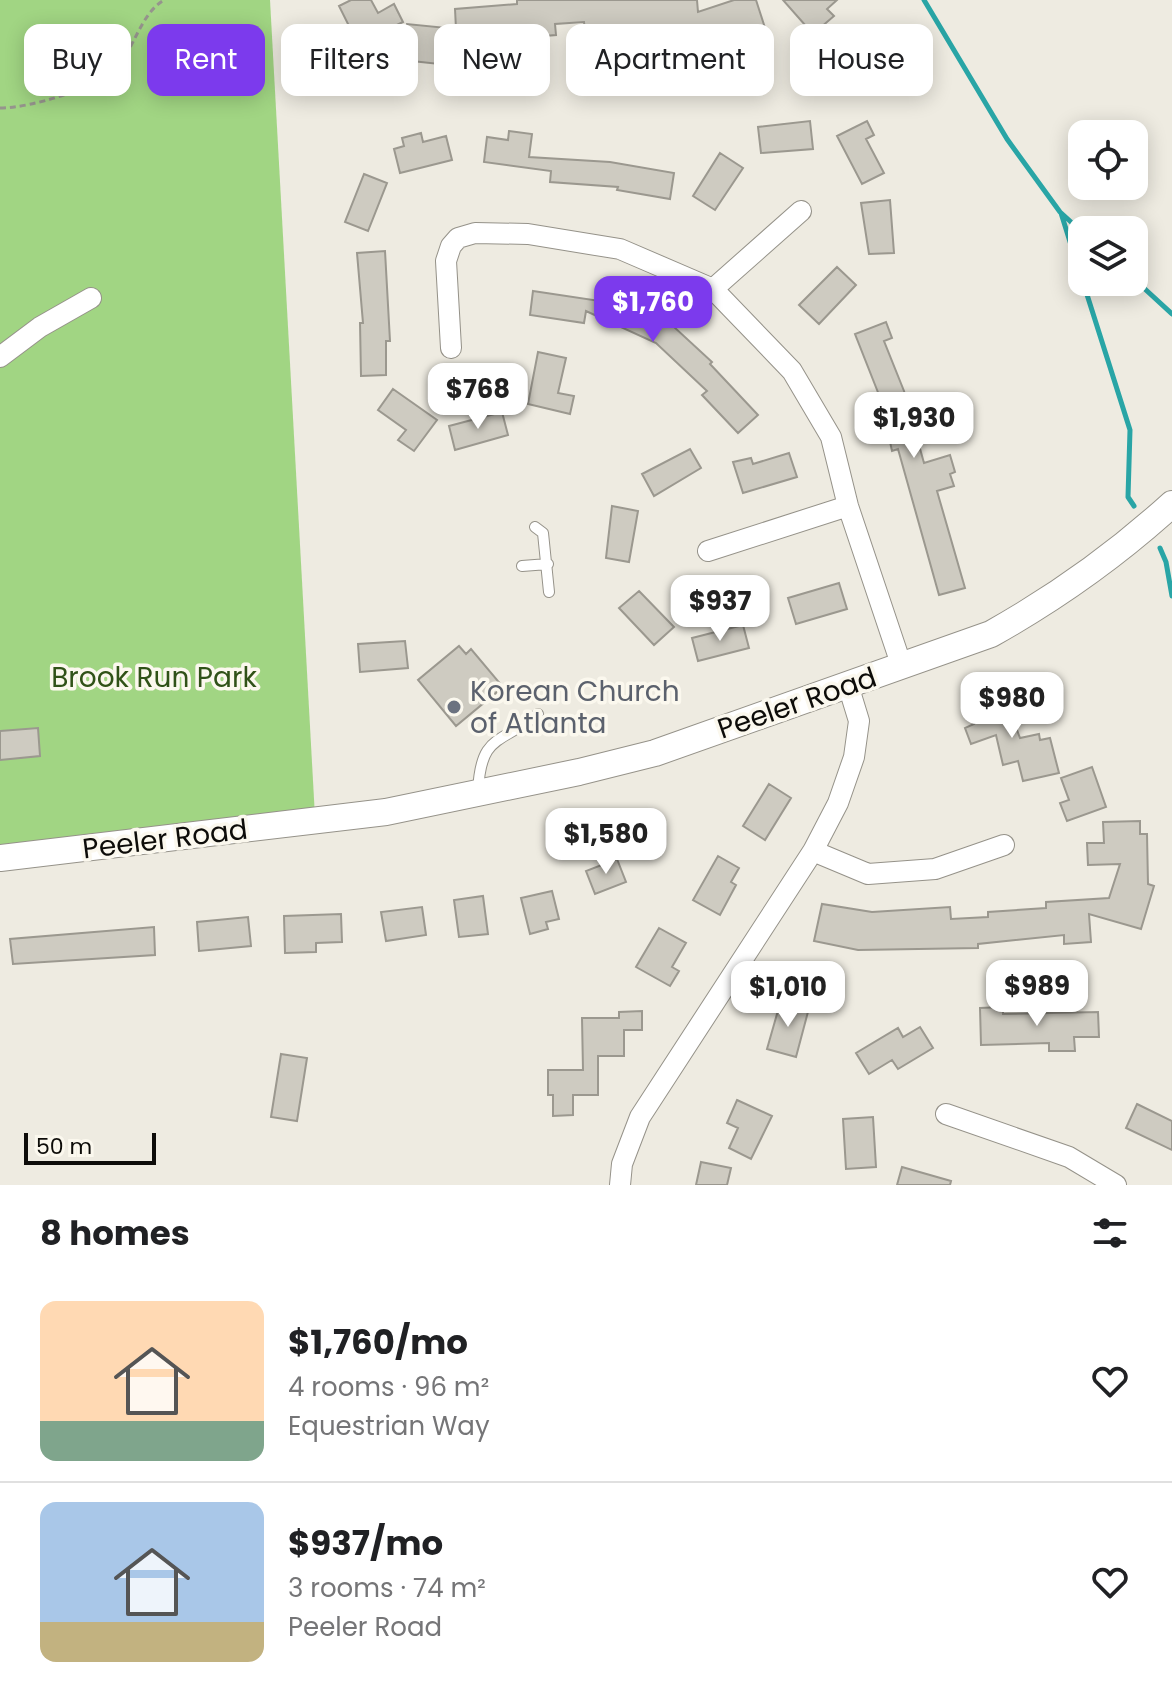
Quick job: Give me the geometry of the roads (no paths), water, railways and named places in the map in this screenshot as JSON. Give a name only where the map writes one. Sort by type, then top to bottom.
[{"type":"street","points":[[713,289],[801,211]]},
{"type":"street","points":[[451,348],[446,261],[451,246],[458,238],[475,233],[528,234],[620,249],[713,289],[792,371],[831,437],[848,506],[902,667]]},
{"type":"street","points":[[0,357],[40,327],[91,298]]},
{"type":"street","name":"Peeler Road","points":[[0,858],[319,821],[478,793],[655,753],[991,634],[1037,609],[1115,556],[1172,504]]},
{"type":"street","points":[[708,551],[848,506]]},
{"type":"street","points":[[620,1185],[622,1164],[640,1117],[813,851],[838,803],[854,757],[859,721],[848,685]]},
{"type":"street","points":[[813,851],[868,874],[935,869],[1004,845]]},
{"type":"street","points":[[946,1114],[1069,1157],[1116,1185]]},
{"type":"lane","points":[[535,527],[543,533],[549,592]]},
{"type":"lane","points":[[522,566],[548,564]]},
{"type":"lane","points":[[478,793],[480,763],[489,745],[538,714]]},
{"type":"waterway","points":[[924,0],[1007,139],[1068,219]]},
{"type":"waterway","points":[[1061,213],[1068,235]]},
{"type":"waterway","points":[[1148,292],[1172,314]]},
{"type":"waterway","points":[[1087,296],[1130,430],[1128,497],[1134,506]]},
{"type":"waterway","points":[[1160,548],[1166,562],[1172,596]]},
{"type":"place","name":"Korean Church of Atlanta","points":[[454,707]]},
{"type":"park label","name":"Brook Run Park","points":[[154,677]]}]
